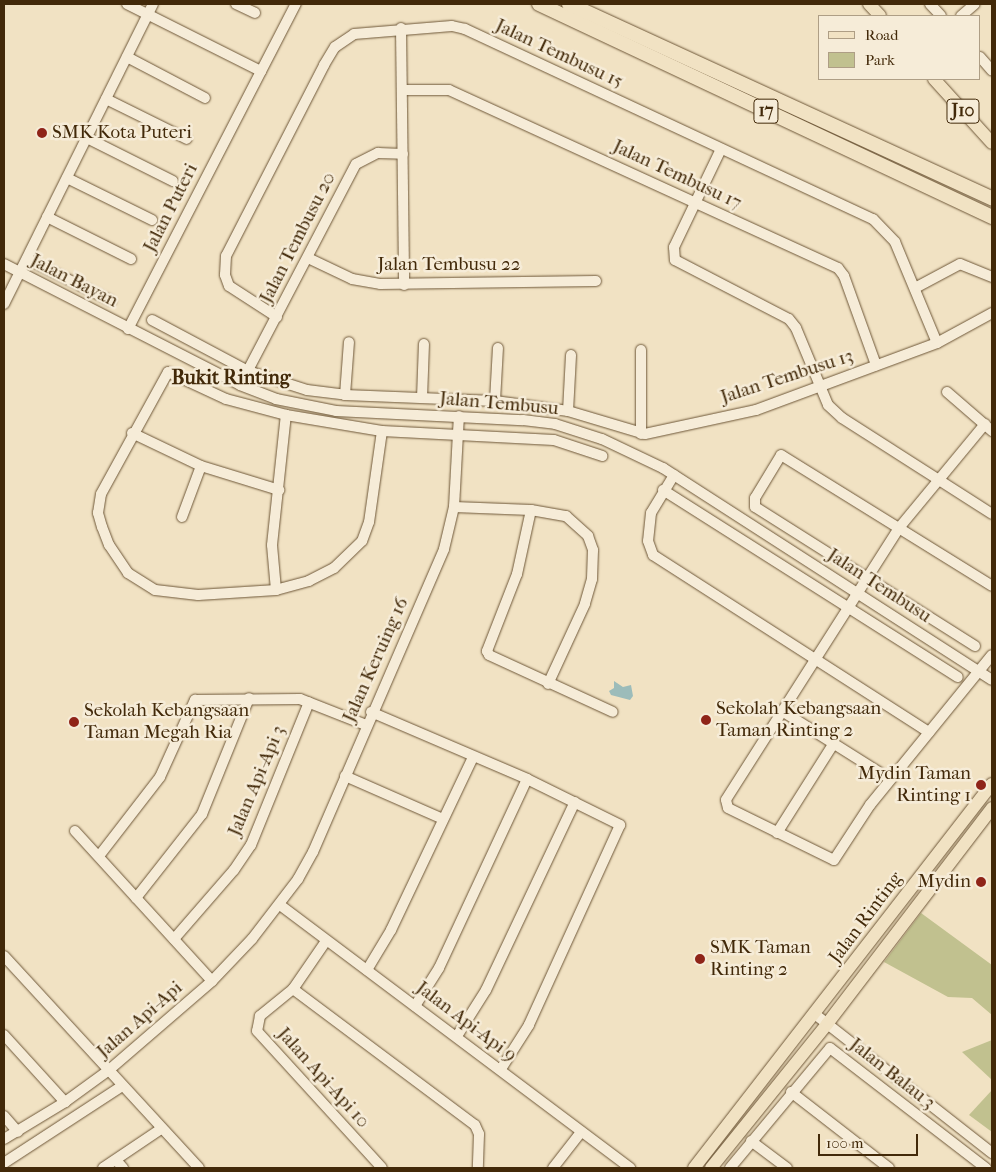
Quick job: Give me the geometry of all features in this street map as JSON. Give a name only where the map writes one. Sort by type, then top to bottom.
[{"type":"highway","name":"17","points":[[539,4],[992,218]]},
{"type":"highway","name":"17","points":[[569,4],[992,198]]},
{"type":"main road","points":[[869,4],[879,15]]},
{"type":"main road","name":"J10","points":[[935,80],[992,143]]},
{"type":"main road","name":"Jalan Rinting","points":[[694,1168],[816,1015],[992,784]]},
{"type":"main road","name":"Jalan Rinting","points":[[711,1168],[827,1024],[992,808]]},
{"type":"street","points":[[127,4],[261,71]]},
{"type":"street","points":[[4,304],[153,4]]},
{"type":"street","points":[[236,4],[255,13]]},
{"type":"street","name":"Jalan Puteri","points":[[128,329],[295,4]]},
{"type":"street","points":[[930,4],[940,15]]},
{"type":"street","points":[[962,15],[975,4]]},
{"type":"street","name":"Jalan Tembusu 15","points":[[277,316],[229,286],[225,275],[226,256],[335,47],[354,34],[401,28],[452,26],[465,29],[873,220],[895,242],[936,343]]},
{"type":"street","points":[[401,28],[404,285]]},
{"type":"street","points":[[127,57],[205,98]]},
{"type":"street","points":[[981,59],[992,71]]},
{"type":"street","name":"Jalan Tembusu 17","points":[[402,90],[449,90],[838,268],[844,276],[876,365]]},
{"type":"street","points":[[106,99],[187,139]]},
{"type":"street","points":[[86,138],[173,181]]},
{"type":"street","points":[[721,149],[674,247],[673,258],[789,319],[796,328],[818,386],[828,405],[842,418],[992,514]]},
{"type":"street","name":"Jalan Tembusu 20","points":[[240,385],[356,164],[378,153],[403,154]]},
{"type":"street","points":[[67,178],[152,220]]},
{"type":"street","points":[[47,218],[131,260]]},
{"type":"street","name":"Jalan Tembusu 22","points":[[308,258],[352,279],[404,285],[596,281]]},
{"type":"street","points":[[27,259],[111,301]]},
{"type":"street","name":"Jalan Bayan","points":[[4,264],[128,329]]},
{"type":"street","points":[[915,288],[960,264],[992,277]]},
{"type":"street","name":"Jalan Tembusu 13","points":[[152,320],[248,371],[307,390],[345,395],[495,401],[568,411],[641,434],[756,410],[936,343],[992,313]]},
{"type":"street","name":"Jalan Tembusu","points":[[128,329],[240,385],[276,399],[336,411],[459,416],[555,424],[618,445],[674,475],[992,680]]},
{"type":"street","points":[[345,395],[349,342]]},
{"type":"street","points":[[422,398],[424,344]]},
{"type":"street","points":[[495,401],[498,348]]},
{"type":"street","points":[[641,434],[642,350]]},
{"type":"street","points":[[568,411],[571,355]]},
{"type":"street","points":[[382,431],[369,522],[362,541],[334,568],[309,581],[276,590],[198,595],[155,590],[128,573],[109,545],[98,512],[101,494],[132,433],[168,372],[226,399],[286,415],[382,431],[459,433],[554,440],[602,456]]},
{"type":"street","points":[[948,392],[988,428],[938,480],[899,528],[726,800],[728,808],[830,859],[837,857],[870,804],[992,655]]},
{"type":"street","points":[[276,590],[272,550],[286,415]]},
{"type":"street","name":"Jalan Keruing 16","points":[[280,905],[313,852],[371,712],[444,549],[454,507],[459,416]]},
{"type":"street","points":[[132,433],[201,466],[279,490]]},
{"type":"street","points":[[975,646],[867,580],[755,507],[754,503],[781,455],[992,586]]},
{"type":"street","points":[[182,517],[201,466]]},
{"type":"street","points":[[674,475],[663,490],[651,513],[648,541],[653,555],[929,732]]},
{"type":"street","points":[[663,490],[849,606],[958,677]]},
{"type":"street","points":[[454,507],[531,510],[566,516],[588,536],[593,550],[592,579],[585,604],[548,684]]},
{"type":"street","points":[[531,510],[517,574],[488,645],[489,655],[548,684],[613,712]]},
{"type":"street","points":[[136,898],[202,814],[248,698]]},
{"type":"street","points":[[99,856],[160,776],[196,700],[291,698],[309,702],[366,725]]},
{"type":"street","name":"Jalan Api-Api 3","points":[[174,939],[234,870],[251,845],[309,702]]},
{"type":"street","points":[[782,711],[890,779]]},
{"type":"street","points":[[371,712],[527,779],[620,825],[529,1024],[500,1069]]},
{"type":"street","points":[[777,833],[834,743]]},
{"type":"street","points":[[368,970],[391,930],[473,757]]},
{"type":"street","points":[[345,776],[444,819]]},
{"type":"street","points":[[415,1006],[439,968],[527,779]]},
{"type":"street","points":[[457,1036],[486,990],[575,802]]},
{"type":"street","points":[[75,831],[212,981]]},
{"type":"street","name":"Jalan Api-Api 9","points":[[280,905],[326,941],[457,1036],[630,1168]]},
{"type":"street","name":"Jalan Api-Api","points":[[4,1139],[65,1102],[109,1070],[212,981],[280,905]]},
{"type":"street","name":"Jalan Api-Api 10","points":[[326,941],[293,989],[260,1016],[257,1031],[382,1168]]},
{"type":"street","points":[[4,956],[161,1129],[199,1168]]},
{"type":"street","points":[[293,989],[475,1125],[479,1134],[478,1168]]},
{"type":"street","points":[[816,1015],[992,1153]]},
{"type":"street","points":[[4,1035],[65,1102]]},
{"type":"street","name":"Jalan Balau 3","points":[[730,1168],[791,1092],[830,1048],[986,1168]]},
{"type":"street","points":[[4,1163],[122,1086]]},
{"type":"street","points":[[791,1092],[889,1168]]},
{"type":"street","points":[[4,1116],[18,1132]]},
{"type":"street","points":[[102,1168],[161,1129]]},
{"type":"street","points":[[553,1168],[581,1132]]},
{"type":"street","points":[[751,1141],[786,1168]]},
{"type":"street","points":[[116,1160],[123,1168]]},
{"type":"green space","points":[[921,913],[992,965],[992,1015],[972,998],[948,997],[884,962]]},
{"type":"green space","points":[[992,1040],[992,1080],[962,1052]]},
{"type":"green space","points":[[992,1090],[992,1132],[969,1115]]},
{"type":"water","points":[[614,681],[623,687],[631,685],[633,696],[630,700],[611,695],[609,691],[614,688]]},
{"type":"place","name":"SMK Kota Puteri","points":[[42,133]]},
{"type":"place","name":"Sekolah Kebangsaan Taman Rinting 2","points":[[706,720]]},
{"type":"place","name":"Sekolah Kebangsaan Taman Megah Ria","points":[[74,722]]},
{"type":"place","name":"Mydin Taman Rinting 1","points":[[981,785]]},
{"type":"place","name":"Mydin","points":[[981,882]]},
{"type":"place","name":"SMK Taman Rinting 2","points":[[700,959]]},
{"type":"district","name":"Bukit Rinting","points":[[231,377]]}]
